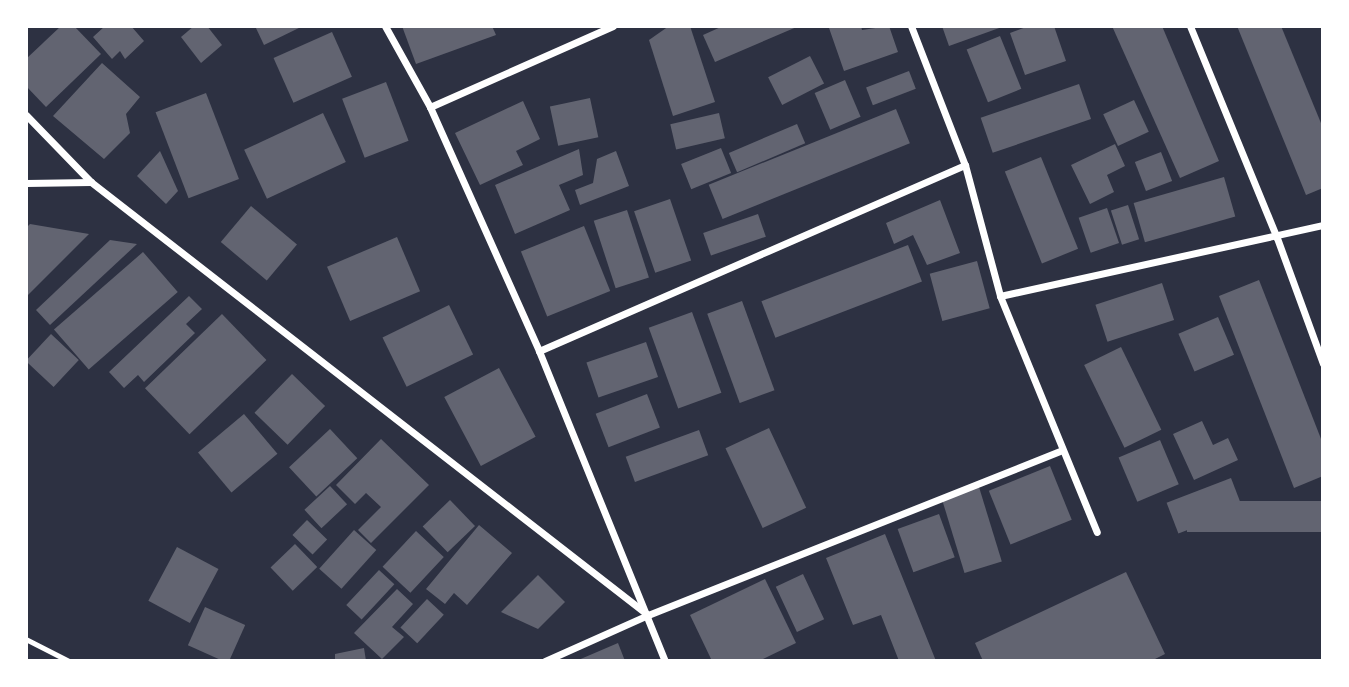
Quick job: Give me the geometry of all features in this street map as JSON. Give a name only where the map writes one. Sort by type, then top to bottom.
[{"type":"street","points":[[385,26],[430,107],[539,351],[665,661]]},
{"type":"street","points":[[430,107],[613,26]]},
{"type":"street","points":[[911,26],[965,165],[1000,296],[1097,531]]},
{"type":"street","points":[[1190,26],[1277,238],[1323,364]]},
{"type":"street","points":[[26,115],[91,182],[648,615]]},
{"type":"street","points":[[539,351],[965,165]]},
{"type":"street","points":[[26,183],[91,182]]},
{"type":"street","points":[[1000,296],[1277,238],[1323,225]]},
{"type":"street","points":[[545,661],[648,615],[1062,450]]},
{"type":"path","points":[[26,639],[69,661]]},
{"type":"building","points":[[61,26],[74,26],[101,54],[46,107],[26,86],[26,59]]},
{"type":"building","points":[[105,26],[131,26],[144,41],[125,59],[120,51],[112,59],[93,37]]},
{"type":"building","points":[[194,26],[207,26],[222,45],[201,63],[181,37]]},
{"type":"building","points":[[255,26],[303,26],[264,45]]},
{"type":"building","points":[[402,26],[492,26],[496,35],[416,64]]},
{"type":"building","points":[[669,26],[690,26],[715,102],[673,116],[649,40]]},
{"type":"building","points":[[723,26],[799,26],[715,62],[703,35]]},
{"type":"building","points":[[861,26],[862,30],[889,26],[898,52],[844,71],[829,28]]},
{"type":"building","points":[[942,26],[1002,26],[1002,27],[949,46]]},
{"type":"building","points":[[1029,26],[1054,26],[1066,61],[1025,75],[1010,33]]},
{"type":"building","points":[[1112,26],[1162,26],[1219,161],[1180,178]]},
{"type":"building","points":[[1237,26],[1281,26],[1323,128],[1323,188],[1306,195]]},
{"type":"building","points":[[332,32],[352,77],[293,103],[274,58]]},
{"type":"building","points":[[1000,36],[1021,89],[988,102],[967,49]]},
{"type":"building","points":[[810,56],[824,84],[782,105],[768,77]]},
{"type":"building","points":[[102,63],[140,97],[126,114],[130,133],[104,159],[53,116]]},
{"type":"building","points":[[909,71],[916,89],[873,105],[866,87]]},
{"type":"building","points":[[845,80],[861,117],[830,130],[815,93]]},
{"type":"building","points":[[386,82],[409,141],[365,158],[342,99]]},
{"type":"building","points":[[1079,84],[1091,119],[993,153],[981,118]]},
{"type":"building","points":[[206,93],[239,179],[189,198],[156,112]]},
{"type":"building","points":[[590,98],[598,137],[558,146],[550,107]]},
{"type":"building","points":[[1134,100],[1149,132],[1118,146],[1103,114]]},
{"type":"building","points":[[523,101],[540,139],[516,151],[523,165],[480,185],[455,133]]},
{"type":"building","points":[[896,109],[910,143],[723,219],[709,185]]},
{"type":"building","points":[[323,113],[346,162],[267,199],[244,150]]},
{"type":"building","points":[[719,113],[725,138],[676,150],[670,124]]},
{"type":"building","points":[[797,124],[805,143],[737,172],[729,153]]},
{"type":"building","points":[[1115,144],[1125,166],[1107,175],[1114,192],[1090,204],[1071,165]]},
{"type":"building","points":[[721,148],[731,173],[691,189],[681,164]]},
{"type":"building","points":[[579,149],[583,175],[559,185],[570,210],[515,234],[495,185]]},
{"type":"building","points":[[160,151],[178,191],[166,204],[137,176]]},
{"type":"building","points":[[616,151],[629,186],[580,205],[575,190],[593,183],[597,159]]},
{"type":"building","points":[[1161,152],[1172,181],[1146,191],[1135,162]]},
{"type":"building","points":[[1041,157],[1078,249],[1042,263],[1005,172]]},
{"type":"building","points":[[1224,177],[1235,216],[1145,242],[1134,203]]},
{"type":"building","points":[[670,199],[691,260],[655,273],[634,211]]},
{"type":"building","points":[[940,200],[960,253],[927,265],[913,235],[894,244],[886,223]]},
{"type":"building","points":[[1128,205],[1139,239],[1122,245],[1111,211]]},
{"type":"building","points":[[251,206],[297,245],[267,281],[221,242]]},
{"type":"building","points":[[1107,208],[1119,243],[1091,253],[1079,218]]},
{"type":"building","points":[[627,210],[649,278],[616,288],[594,221]]},
{"type":"building","points":[[758,214],[766,237],[711,256],[703,233]]},
{"type":"building","points":[[30,224],[89,234],[26,297],[26,228]]},
{"type":"building","points":[[584,226],[610,291],[547,316],[521,251]]},
{"type":"building","points":[[397,237],[420,291],[350,321],[327,267]]},
{"type":"building","points":[[110,240],[137,244],[50,325],[36,310]]},
{"type":"building","points":[[908,245],[922,281],[775,338],[761,301]]},
{"type":"building","points":[[143,252],[178,292],[89,369],[54,329]]},
{"type":"building","points":[[977,261],[990,308],[942,321],[930,274]]},
{"type":"building","points":[[1259,280],[1323,444],[1323,476],[1294,488],[1219,296]]},
{"type":"building","points":[[1162,283],[1174,320],[1107,342],[1095,305]]},
{"type":"building","points":[[189,296],[202,309],[186,324],[195,333],[144,382],[138,375],[124,388],[109,372]]},
{"type":"building","points":[[742,301],[774,390],[740,403],[707,314]]},
{"type":"building","points":[[449,305],[473,354],[407,387],[382,337]]},
{"type":"building","points":[[692,312],[721,393],[678,409],[649,328]]},
{"type":"building","points":[[222,314],[266,360],[189,434],[145,388]]},
{"type":"building","points":[[1218,317],[1234,355],[1194,372],[1178,334]]},
{"type":"building","points":[[51,334],[79,360],[54,387],[26,361]]},
{"type":"building","points":[[646,342],[658,377],[598,397],[586,363]]},
{"type":"building","points":[[1121,347],[1161,430],[1124,448],[1084,365]]},
{"type":"building","points":[[499,368],[536,437],[481,466],[444,397]]},
{"type":"building","points":[[292,374],[325,406],[288,445],[254,413]]},
{"type":"building","points":[[647,394],[660,428],[609,447],[596,414]]},
{"type":"building","points":[[244,414],[277,454],[231,492],[198,453]]},
{"type":"building","points":[[1202,421],[1213,445],[1228,438],[1238,460],[1194,480],[1173,434]]},
{"type":"building","points":[[769,428],[806,508],[763,528],[725,448]]},
{"type":"building","points":[[330,429],[357,458],[316,496],[289,467]]},
{"type":"building","points":[[699,430],[708,455],[635,482],[626,457]]},
{"type":"building","points":[[381,439],[429,485],[371,543],[358,530],[381,507],[366,493],[355,504],[336,485]]},
{"type":"building","points":[[1160,440],[1179,484],[1137,502],[1119,458]]},
{"type":"building","points":[[1050,466],[1072,520],[1011,545],[989,491]]},
{"type":"building","points":[[1231,478],[1243,509],[1178,534],[1167,503]]},
{"type":"building","points":[[330,486],[347,504],[321,528],[304,510]]},
{"type":"building","points":[[979,487],[1002,562],[965,573],[942,498]]},
{"type":"building","points":[[450,500],[475,526],[448,552],[423,526]]},
{"type":"building","points":[[1187,501],[1323,501],[1323,532],[1187,532]]},
{"type":"building","points":[[939,514],[955,557],[913,572],[898,529]]},
{"type":"building","points":[[307,520],[327,539],[313,555],[292,535]]},
{"type":"building","points":[[479,525],[512,553],[467,605],[454,593],[445,604],[426,589]]},
{"type":"building","points":[[354,530],[376,550],[341,589],[319,569]]},
{"type":"building","points":[[416,531],[444,557],[410,593],[383,567]]},
{"type":"building","points":[[885,534],[936,661],[899,661],[881,615],[853,625],[826,558]]},
{"type":"building","points":[[295,544],[317,567],[293,591],[271,568]]},
{"type":"building","points":[[177,547],[218,569],[190,623],[148,601]]},
{"type":"building","points":[[379,570],[394,584],[362,619],[346,605]]},
{"type":"building","points":[[1126,572],[1165,654],[1151,661],[983,661],[975,643]]},
{"type":"building","points":[[803,574],[824,619],[797,632],[776,587]]},
{"type":"building","points":[[538,575],[565,602],[538,629],[501,612]]},
{"type":"building","points":[[765,579],[796,643],[759,661],[712,661],[690,615]]},
{"type":"building","points":[[397,589],[413,604],[392,627],[404,637],[382,659],[354,633]]},
{"type":"building","points":[[427,599],[444,615],[417,643],[400,628]]},
{"type":"building","points":[[205,607],[245,625],[229,661],[223,661],[188,645]]},
{"type":"building","points":[[618,643],[625,661],[576,661]]},
{"type":"building","points":[[364,648],[366,661],[335,661],[335,654]]}]
